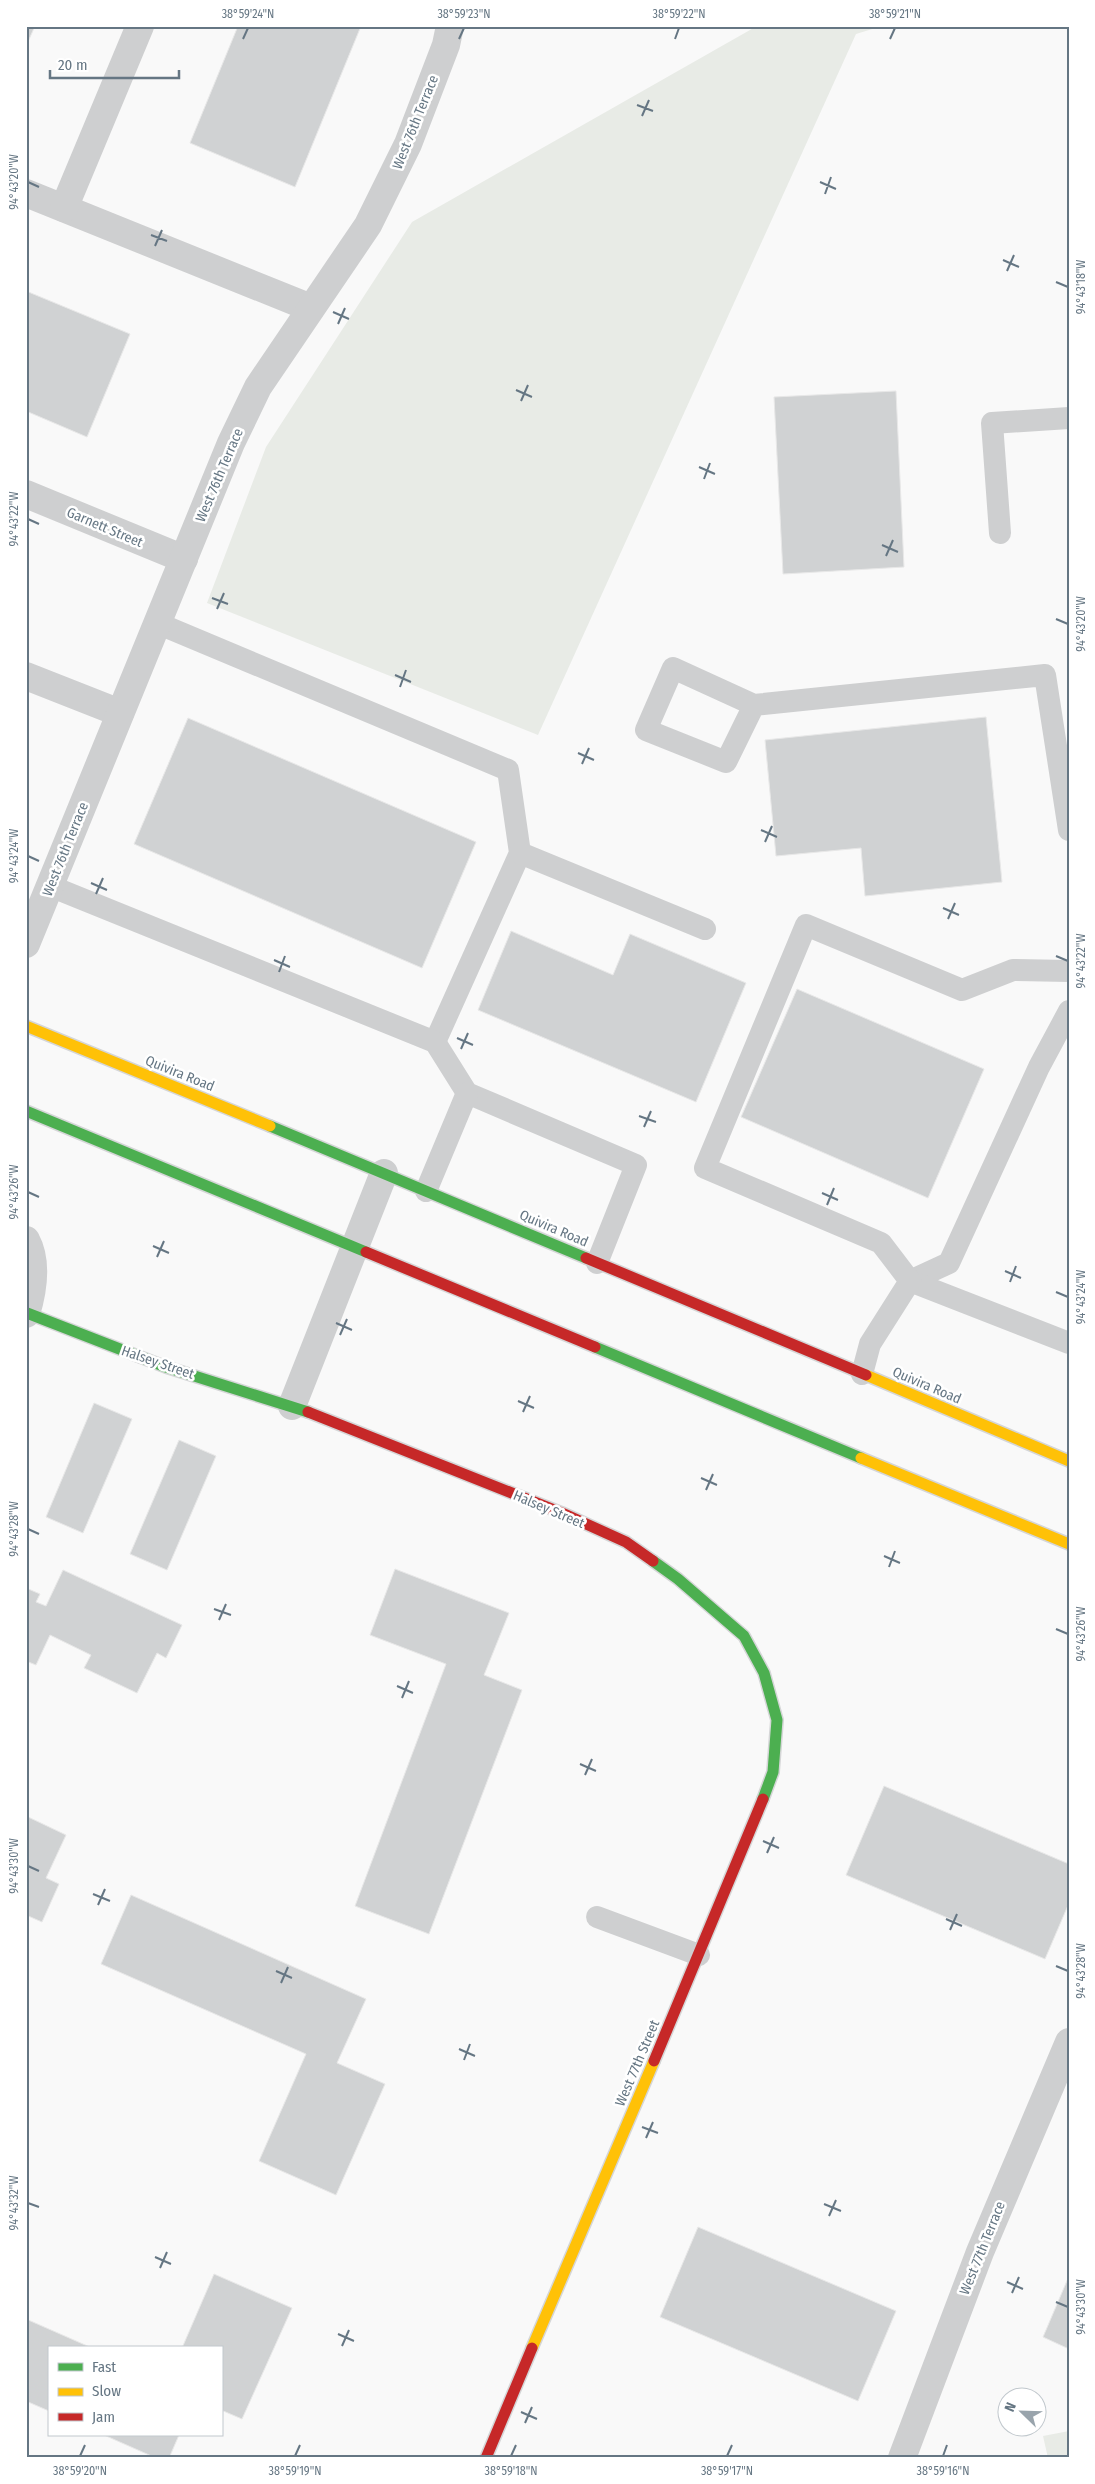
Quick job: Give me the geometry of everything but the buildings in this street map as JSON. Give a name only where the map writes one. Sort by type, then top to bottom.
[{"type":"main road","name":"Quivira Road","points":[[26,1026],[384,1173],[1069,1461]]},
{"type":"main road","points":[[26,1111],[356,1246],[1069,1544]]},
{"type":"main road","name":"Halsey Street","points":[[26,1314],[166,1367],[292,1406],[562,1513],[626,1542],[678,1579],[744,1636],[764,1672]]},
{"type":"main road","name":"West 77th Street","points":[[486,2458],[699,1955],[752,1828],[773,1772],[777,1720],[764,1672]]},
{"type":"street","points":[[64,208],[140,26]]},
{"type":"street","name":"West 76th Terrace","points":[[26,944],[231,443],[258,387],[368,225],[404,152],[446,45],[450,26]]},
{"type":"street","points":[[26,193],[311,308]]},
{"type":"street","name":"Garnett Street","points":[[26,494],[184,560]]},
{"type":"street","points":[[26,676],[120,713]]},
{"type":"street","points":[[292,1406],[384,1173]]},
{"type":"street","points":[[26,1240],[30,1246],[34,1280],[26,1314]]},
{"type":"street","name":"West 77th Terrace","points":[[902,2458],[980,2252],[1069,2042]]},
{"type":"lane","points":[[1000,532],[992,423],[1069,418]]},
{"type":"lane","points":[[157,623],[508,770],[520,853],[435,1042]]},
{"type":"lane","points":[[754,705],[726,762],[646,730],[674,668],[754,705],[1045,675],[1069,830]]},
{"type":"lane","points":[[520,853],[705,929]]},
{"type":"lane","points":[[50,886],[435,1042],[467,1093],[636,1165],[597,1263]]},
{"type":"lane","points":[[1069,971],[1013,970],[962,990],[806,925],[705,1168],[881,1243],[910,1281],[1069,1343]]},
{"type":"lane","points":[[862,1374],[870,1344],[910,1281],[949,1262],[1038,1067],[1069,1011]]},
{"type":"lane","points":[[426,1191],[467,1093]]},
{"type":"lane","points":[[597,1917],[699,1955]]},
{"type":"shaded area","points":[[757,26],[882,26],[856,34],[538,735],[207,603],[266,447],[412,222]]},
{"type":"shaded area","points":[[1069,2431],[1069,2458],[1048,2458],[1043,2436]]},
{"type":"traffic: fast","points":[[26,1111],[366,1252]]},
{"type":"traffic: fast","points":[[270,1126],[586,1258]]},
{"type":"traffic: fast","points":[[27,1313],[166,1367],[308,1412]]},
{"type":"traffic: fast","points":[[595,1347],[861,1458]]},
{"type":"traffic: fast","points":[[653,1561],[678,1579],[744,1636],[764,1673],[777,1720],[773,1772],[763,1799]]},
{"type":"traffic: slow","points":[[26,1026],[270,1126]]},
{"type":"traffic: slow","points":[[866,1375],[1069,1461]]},
{"type":"traffic: slow","points":[[861,1458],[1069,1544]]},
{"type":"traffic: slow","points":[[532,2348],[654,2061]]},
{"type":"traffic: jam","points":[[366,1252],[595,1347]]},
{"type":"traffic: jam","points":[[586,1258],[866,1375]]},
{"type":"traffic: jam","points":[[308,1412],[562,1513],[626,1542],[653,1561]]},
{"type":"traffic: jam","points":[[654,2061],[763,1799]]},
{"type":"traffic: jam","points":[[486,2458],[532,2348]]}]
